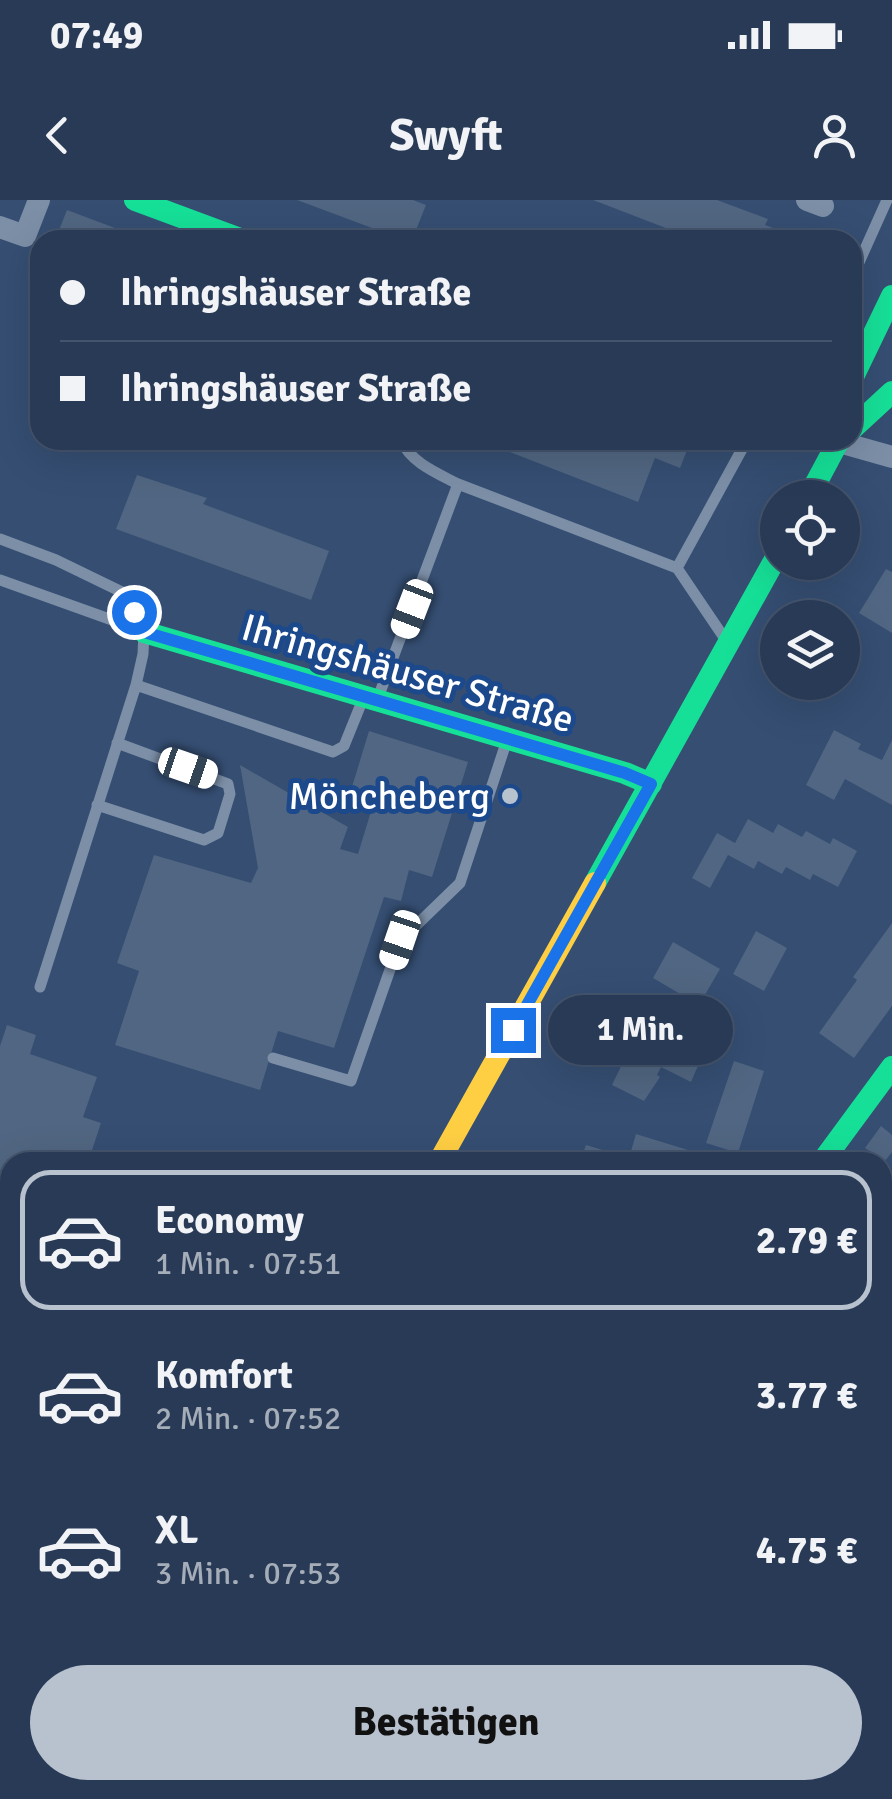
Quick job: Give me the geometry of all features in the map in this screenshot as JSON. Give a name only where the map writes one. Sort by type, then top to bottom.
[{"type":"main road","points":[[135,200],[216,230]]},
{"type":"main road","points":[[862,354],[892,296]]},
{"type":"main road","points":[[862,420],[892,392]]},
{"type":"main road","points":[[818,480],[836,450]]},
{"type":"main road","points":[[445,1152],[764,580]]},
{"type":"main road","name":"Ihringshäuser Straße","points":[[144,632],[625,773],[651,784]]},
{"type":"main road","points":[[829,1152],[892,1066]]},
{"type":"street","points":[[0,227],[25,236],[39,200]]},
{"type":"street","points":[[862,446],[892,458]]},
{"type":"lane","points":[[862,255],[886,200]]},
{"type":"lane","points":[[406,450],[423,465],[458,484],[676,568],[728,644]]},
{"type":"lane","points":[[676,568],[741,450]]},
{"type":"lane","points":[[136,685],[333,752],[344,746],[371,698],[458,484]]},
{"type":"lane","points":[[0,539],[56,560],[124,593],[144,632],[136,685],[40,987]]},
{"type":"lane","points":[[0,580],[144,632]]},
{"type":"lane","points":[[273,1058],[351,1081],[400,940],[460,883],[507,738]]},
{"type":"lane","points":[[97,805],[204,840],[218,833],[230,794],[224,781],[117,743]]},
{"type":"building","points":[[297,200],[413,200],[426,205],[416,230],[377,230]]},
{"type":"building","points":[[593,200],[717,200],[768,219],[765,225],[778,230],[671,230]]},
{"type":"building","points":[[67,210],[120,230],[59,230]]},
{"type":"building","points":[[505,450],[687,450],[680,468],[655,458],[638,502]]},
{"type":"building","points":[[137,475],[207,498],[203,504],[329,551],[311,600],[116,529]]},
{"type":"building","points":[[886,569],[892,572],[892,633],[860,611]]},
{"type":"building","points":[[834,730],[861,744],[858,749],[882,760],[892,740],[892,805],[845,779],[834,800],[806,785]]},
{"type":"building","points":[[369,731],[468,762],[432,877],[409,870],[401,901],[384,897],[334,1048],[278,1031],[260,1090],[115,1045],[139,971],[117,963],[154,855],[251,883],[258,868],[240,765],[348,827],[340,849],[358,854],[372,808],[348,800]]},
{"type":"building","points":[[748,819],[773,833],[778,824],[802,837],[806,831],[830,844],[833,838],[857,851],[838,887],[813,874],[810,880],[786,867],[782,874],[758,861],[754,869],[728,855],[710,888],[692,878],[717,833],[735,843]]},
{"type":"building","points":[[892,923],[892,1006],[854,1058],[819,1033]]},
{"type":"building","points":[[756,931],[787,948],[764,991],[733,974]]},
{"type":"building","points":[[673,942],[720,969],[699,1005],[653,978]]},
{"type":"building","points":[[700,1005],[720,1015],[691,1082],[661,1067],[657,1075],[660,1077],[644,1101],[612,1085],[639,1029],[678,1048],[688,1027],[702,1034],[689,1026]]},
{"type":"building","points":[[7,1025],[36,1035],[30,1054],[97,1077],[83,1117],[101,1123],[91,1152],[0,1152],[0,1046]]},
{"type":"building","points":[[734,1061],[764,1071],[738,1152],[706,1143]]},
{"type":"building","points":[[881,1126],[892,1135],[892,1152],[871,1152],[865,1148]]},
{"type":"building","points":[[636,1134],[694,1152],[631,1152]]},
{"type":"building","points":[[586,1145],[609,1152],[584,1152]]},
{"type":"traffic: fast","points":[[135,200],[216,230]]},
{"type":"traffic: fast","points":[[862,358],[892,296]]},
{"type":"traffic: fast","points":[[862,420],[892,392]]},
{"type":"traffic: fast","points":[[818,480],[834,450]]},
{"type":"traffic: fast","points":[[595,883],[764,580]]},
{"type":"traffic: fast","points":[[144,632],[625,773],[651,784]]},
{"type":"traffic: fast","points":[[829,1152],[892,1067]]},
{"type":"traffic: slow","points":[[445,1152],[595,883]]},
{"type":"place","name":"Möncheberg","points":[[510,796]]},
{"type":"route","points":[[134,612],[144,632],[625,773],[651,784],[513,1030]]}]
